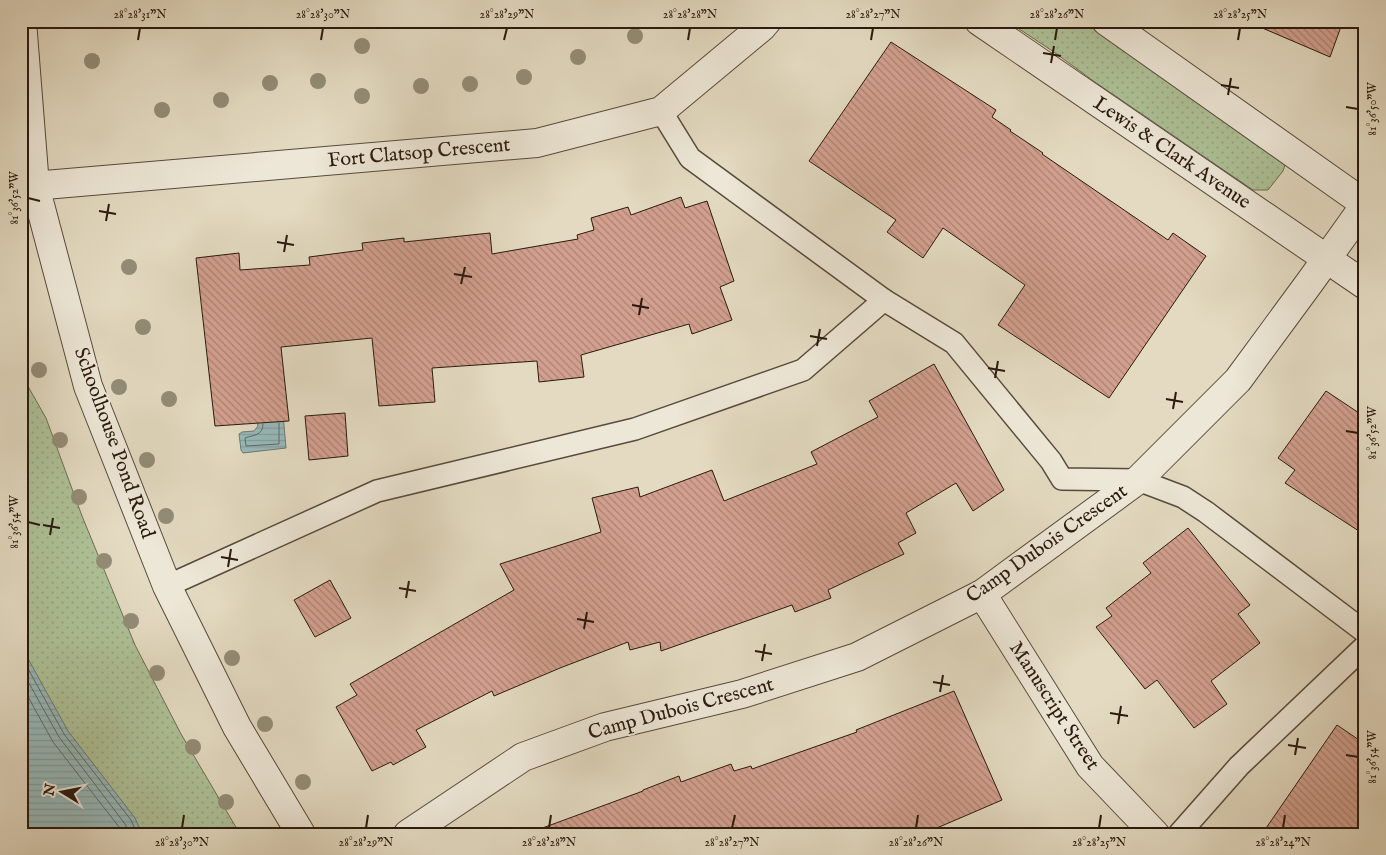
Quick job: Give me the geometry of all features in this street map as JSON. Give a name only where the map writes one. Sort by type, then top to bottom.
[{"type":"street","name":"Schoolhouse Pond Road","points":[[22,21],[28,187],[88,386],[167,586],[237,727],[301,834]]},
{"type":"street","name":"Fort Clatsop Crescent","points":[[28,187],[537,143],[661,111],[767,21]]},
{"type":"street","name":"Lewis & Clark Avenue","points":[[978,21],[1365,285]]},
{"type":"street","points":[[1106,21],[1365,205]]},
{"type":"street","name":"Camp Dubois Crescent","points":[[408,834],[523,757],[605,727],[742,694],[857,657],[982,594],[1138,480],[1238,380],[1365,205]]},
{"type":"street","name":"Manuscript Street","points":[[982,594],[1090,766],[1155,834]]},
{"type":"lane","points":[[661,111],[690,158],[884,300],[954,343],[1051,461],[1062,479],[1138,480],[1183,497],[1206,512],[1365,632]]},
{"type":"lane","points":[[167,586],[377,491],[635,429],[803,370],[884,300]]},
{"type":"lane","points":[[1179,834],[1239,766],[1365,646]]},
{"type":"green space","points":[[1007,21],[1098,21],[1287,159],[1283,171],[1268,190],[1253,190]]},
{"type":"green space","points":[[21,374],[46,418],[82,516],[135,645],[181,734],[240,834],[21,834]]},
{"type":"water","points":[[283,414],[286,448],[243,453],[239,434],[254,431],[258,426],[256,416]]},
{"type":"water","points":[[21,646],[68,731],[135,818],[142,834],[21,834]]},
{"type":"building","points":[[1246,21],[1343,21],[1330,57]]},
{"type":"building","points":[[891,42],[996,110],[992,117],[1010,131],[1168,240],[1173,233],[1206,256],[1109,398],[998,325],[1025,285],[943,228],[923,258],[887,232],[896,220],[809,161]]},
{"type":"building","points":[[681,197],[685,208],[707,201],[734,281],[720,287],[732,320],[692,334],[689,324],[581,355],[584,377],[539,382],[537,361],[432,368],[435,402],[379,406],[372,338],[281,347],[289,421],[215,426],[196,258],[239,253],[240,270],[310,265],[309,257],[363,250],[362,243],[404,238],[404,242],[490,233],[492,254],[578,239],[577,235],[594,230],[591,218],[628,207],[631,215]]},
{"type":"building","points":[[934,364],[1004,490],[973,511],[956,483],[906,513],[916,533],[898,543],[904,554],[828,590],[831,598],[795,612],[792,605],[661,651],[660,642],[630,650],[628,642],[494,696],[492,691],[416,730],[426,747],[393,765],[391,762],[372,771],[336,707],[357,695],[350,684],[514,590],[500,564],[601,532],[592,498],[638,487],[640,497],[712,470],[724,501],[817,464],[811,452],[878,417],[869,401]]},
{"type":"building","points":[[1326,391],[1365,417],[1365,535],[1285,483],[1295,470],[1278,458]]},
{"type":"building","points":[[345,413],[348,456],[309,460],[305,416]]},
{"type":"building","points":[[1188,528],[1250,605],[1238,614],[1260,643],[1211,681],[1227,704],[1194,728],[1157,680],[1145,689],[1096,627],[1112,616],[1106,608],[1151,573],[1143,563]]},
{"type":"building","points":[[330,580],[351,618],[315,637],[294,600]]},
{"type":"building","points":[[954,691],[1002,800],[923,834],[538,834],[537,830],[679,776],[681,782],[731,764],[734,771],[751,766],[752,769],[857,732],[856,730]]},
{"type":"building","points":[[1337,725],[1365,744],[1365,818],[1354,834],[1262,834]]}]
